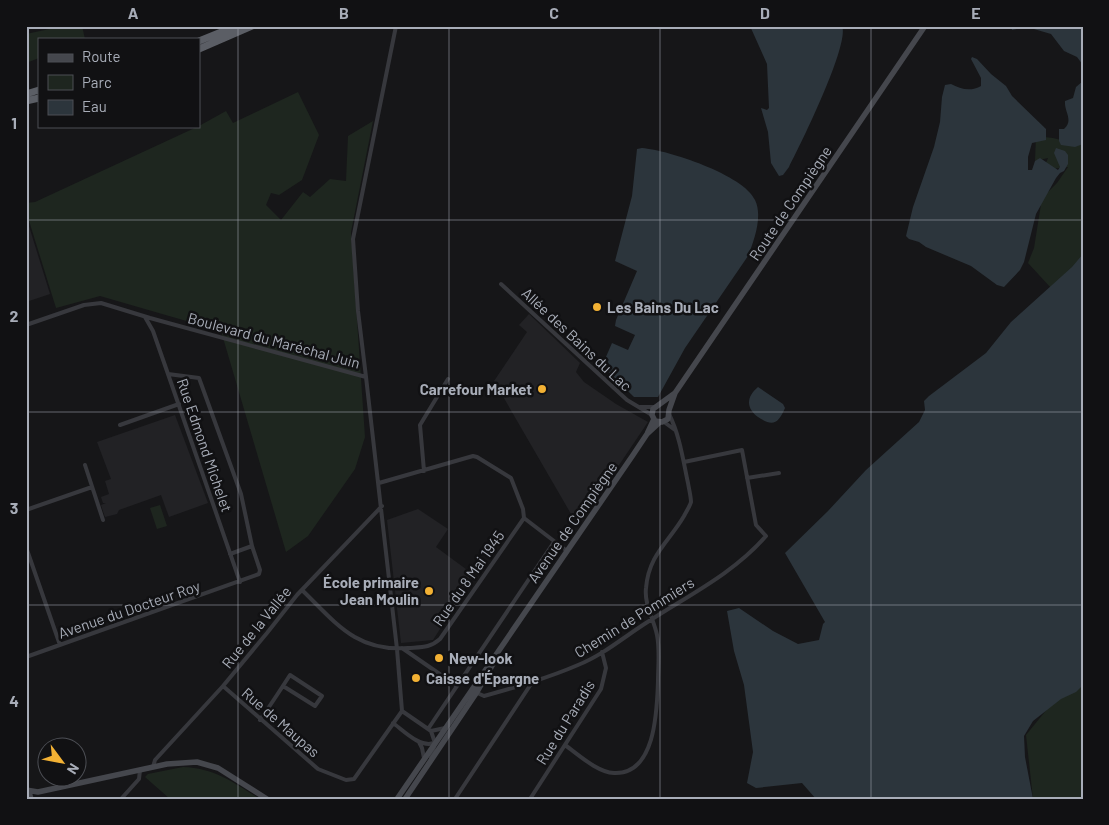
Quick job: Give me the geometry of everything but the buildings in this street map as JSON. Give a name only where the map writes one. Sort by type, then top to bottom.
[{"type":"highway","points":[[200,41],[236,26]]},
{"type":"highway","points":[[200,49],[252,26]]},
{"type":"highway","points":[[26,94],[38,90]]},
{"type":"main road","name":"Route de Compiègne","points":[[675,394],[924,26]]},
{"type":"main road","points":[[658,406],[675,394]]},
{"type":"main road","points":[[657,420],[669,412],[675,394]]},
{"type":"main road","points":[[658,406],[669,412]]},
{"type":"main road","points":[[657,420],[658,406]]},
{"type":"main road","name":"Avenue de Compiègne","points":[[402,798],[427,760],[446,737],[517,623],[657,420]]},
{"type":"main road","name":"Avenue de Compiègne","points":[[427,760],[445,728],[474,691]]},
{"type":"main road","points":[[30,795],[183,761],[210,764],[267,799]]},
{"type":"street","points":[[366,377],[358,311],[353,239],[396,26]]},
{"type":"street","name":"Allée des Bains du Lac","points":[[501,284],[627,400],[676,430]]},
{"type":"street","name":"Boulevard du Maréchal Juin","points":[[26,325],[84,305],[101,303],[145,317],[366,377],[400,648],[402,711]]},
{"type":"street","name":"Rue Edmond Michelet","points":[[145,317],[168,374],[240,582]]},
{"type":"street","points":[[168,374],[199,378],[241,494],[252,546],[230,554]]},
{"type":"street","points":[[424,471],[420,425],[448,379]]},
{"type":"street","points":[[120,425],[178,404]]},
{"type":"street","name":"Allée des Bains du Lac","points":[[640,407],[658,406]]},
{"type":"street","points":[[565,746],[604,771],[621,773],[638,764],[645,754],[654,733],[657,686],[657,635],[645,590],[648,573],[654,557],[681,521],[691,502],[684,462],[676,430],[669,412]]},
{"type":"street","points":[[684,462],[742,450],[747,478],[779,473]]},
{"type":"street","points":[[379,483],[473,456],[477,457],[511,478],[523,509],[524,518],[567,551]]},
{"type":"street","points":[[85,465],[103,520]]},
{"type":"street","name":"Chemin de Pommiers","points":[[474,691],[484,696],[580,665],[698,592],[724,573],[766,536],[756,525],[747,478]]},
{"type":"street","points":[[26,510],[92,487]]},
{"type":"street","name":"Rue de la Vallée","points":[[153,767],[156,760],[268,634],[302,590],[382,506]]},
{"type":"street","name":"Rue du 8 Mai 1945","points":[[400,648],[432,646],[440,639],[524,518]]},
{"type":"street","points":[[429,730],[554,542]]},
{"type":"street","name":"Avenue du Docteur Roy","points":[[26,657],[259,574],[260,570],[252,546]]},
{"type":"street","points":[[26,547],[60,645]]},
{"type":"street","points":[[302,590],[348,634],[369,644],[400,648],[457,686]]},
{"type":"street","name":"Rue du Paradis","points":[[530,799],[601,689],[606,668],[602,652]]},
{"type":"street","points":[[260,720],[290,675],[322,696],[315,706],[283,686]]},
{"type":"street","points":[[455,799],[533,681]]},
{"type":"street","name":"Rue de Maupas","points":[[223,686],[318,769],[350,781],[354,779],[402,711]]},
{"type":"street","points":[[402,711],[429,730],[435,743]]},
{"type":"street","points":[[393,723],[419,742],[426,744],[435,743],[446,737]]},
{"type":"street","points":[[429,730],[445,728]]},
{"type":"street","points":[[419,742],[427,760]]},
{"type":"street","points":[[121,799],[139,779],[140,770]]},
{"type":"shaded area","points":[[28,223],[50,294],[26,302],[26,224]]},
{"type":"shaded area","points":[[529,314],[580,363],[576,372],[584,382],[616,404],[648,422],[578,526],[494,381],[527,332],[519,325]]},
{"type":"shaded area","points":[[175,415],[208,503],[169,517],[161,495],[119,510],[117,514],[105,517],[101,505],[106,503],[103,503],[101,497],[109,494],[105,481],[111,479],[97,442]]},
{"type":"shaded area","name":"École primaire Jean Moulin","points":[[418,509],[448,529],[436,547],[474,575],[433,640],[401,643],[387,520]]},
{"type":"green space","points":[[64,26],[82,26],[85,38],[38,38],[38,58],[26,63],[26,34]]},
{"type":"green space","points":[[298,92],[319,135],[302,180],[279,195],[271,193],[266,205],[281,220],[303,192],[310,197],[330,179],[346,181],[348,136],[373,121],[351,232],[365,437],[355,469],[308,536],[286,552],[221,331],[100,296],[56,308],[26,211],[26,203],[35,202],[195,128],[200,128],[200,125],[226,111],[233,123]]},
{"type":"green space","points":[[1036,136],[1073,143],[1083,139],[1083,269],[1051,288],[1028,263],[1034,248],[1042,198],[1057,183],[1068,167],[1043,170],[1048,158],[1035,161]]},
{"type":"green space","points":[[160,505],[167,526],[157,529],[150,508]]},
{"type":"green space","points":[[1083,680],[1083,799],[1033,799],[1026,735],[1066,686]]},
{"type":"green space","points":[[183,767],[215,773],[260,799],[170,799],[145,777],[148,774]]},
{"type":"water","points":[[750,26],[842,26],[839,53],[823,95],[789,167],[783,175],[779,176],[771,163],[768,132],[761,108],[767,110],[769,108],[767,64]]},
{"type":"water","points":[[1011,26],[1083,26],[1083,65],[1077,57],[1064,51],[1051,34],[1027,27],[1012,30]]},
{"type":"water","points":[[972,57],[977,59],[1006,86],[1012,96],[1046,129],[1046,140],[1032,143],[1028,157],[1028,170],[1032,170],[1035,161],[1040,158],[1058,170],[1060,167],[1054,153],[1056,148],[1065,151],[1068,155],[1068,164],[1064,171],[1056,178],[1036,214],[1024,262],[1020,270],[1004,287],[997,285],[971,266],[926,247],[906,236],[913,207],[934,147],[940,122],[945,85],[951,84],[969,89],[981,86],[981,78],[971,59]]},
{"type":"water","points":[[1083,81],[1083,144],[1075,147],[1061,145],[1059,129],[1064,129],[1068,122],[1065,101],[1073,98],[1076,87]]},
{"type":"water","points":[[642,148],[669,153],[721,173],[748,191],[755,200],[758,213],[755,236],[748,256],[685,348],[658,397],[634,397],[602,366],[612,343],[628,350],[635,335],[615,326],[637,271],[615,261],[632,196],[637,149]]},
{"type":"water","points":[[1083,254],[1083,685],[1076,692],[1061,699],[1033,721],[1024,736],[1025,757],[1033,799],[816,799],[802,783],[756,788],[747,783],[753,752],[744,685],[734,651],[727,611],[739,608],[773,631],[798,644],[819,640],[825,622],[785,553],[866,470],[919,422],[925,410],[924,401],[986,353],[1011,322],[1072,267]]},
{"type":"water","points":[[758,387],[783,404],[785,408],[777,421],[771,423],[763,420],[751,410],[749,402],[751,395]]},
{"type":"place","name":"Les Bains Du Lac","points":[[597,307]]},
{"type":"place","name":"Carrefour Market","points":[[542,389]]},
{"type":"place","name":"École primaire Jean Moulin","points":[[429,591]]},
{"type":"place","name":"New-look","points":[[439,658]]},
{"type":"place","name":"Caisse d'Épargne","points":[[416,678]]}]
